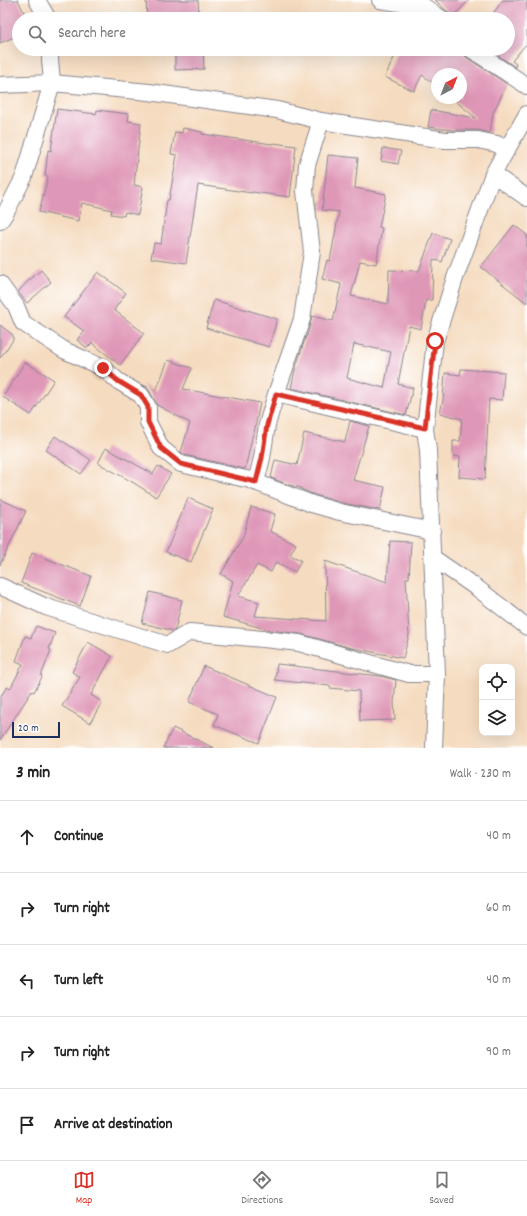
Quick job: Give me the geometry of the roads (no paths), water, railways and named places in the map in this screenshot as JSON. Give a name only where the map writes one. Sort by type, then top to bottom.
[{"type":"street","points":[[37,0],[44,12]]},
{"type":"street","points":[[380,0],[425,7],[432,12]]},
{"type":"street","points":[[0,221],[24,177],[52,83],[50,56]]},
{"type":"street","points":[[482,56],[527,86]]},
{"type":"street","points":[[0,85],[52,83],[149,92],[277,110],[321,121],[445,140],[478,140],[497,144],[506,150]]},
{"type":"street","points":[[434,748],[437,674],[432,531],[428,450],[425,428],[435,341],[455,278],[493,174],[527,114]]},
{"type":"street","points":[[256,482],[262,458],[267,425],[302,319],[312,252],[305,191],[307,165],[321,121]]},
{"type":"street","points":[[493,174],[527,198]]},
{"type":"street","points":[[0,284],[16,306],[24,323],[64,350],[103,368],[118,381],[141,395],[148,407],[148,422],[161,448],[181,464],[256,482],[312,504],[340,512],[432,531]]},
{"type":"street","points":[[276,394],[425,428]]},
{"type":"street","points":[[433,558],[476,588],[527,627]]},
{"type":"street","points":[[0,586],[46,607],[168,645],[190,632],[273,640],[299,643],[409,674],[437,674]]}]
